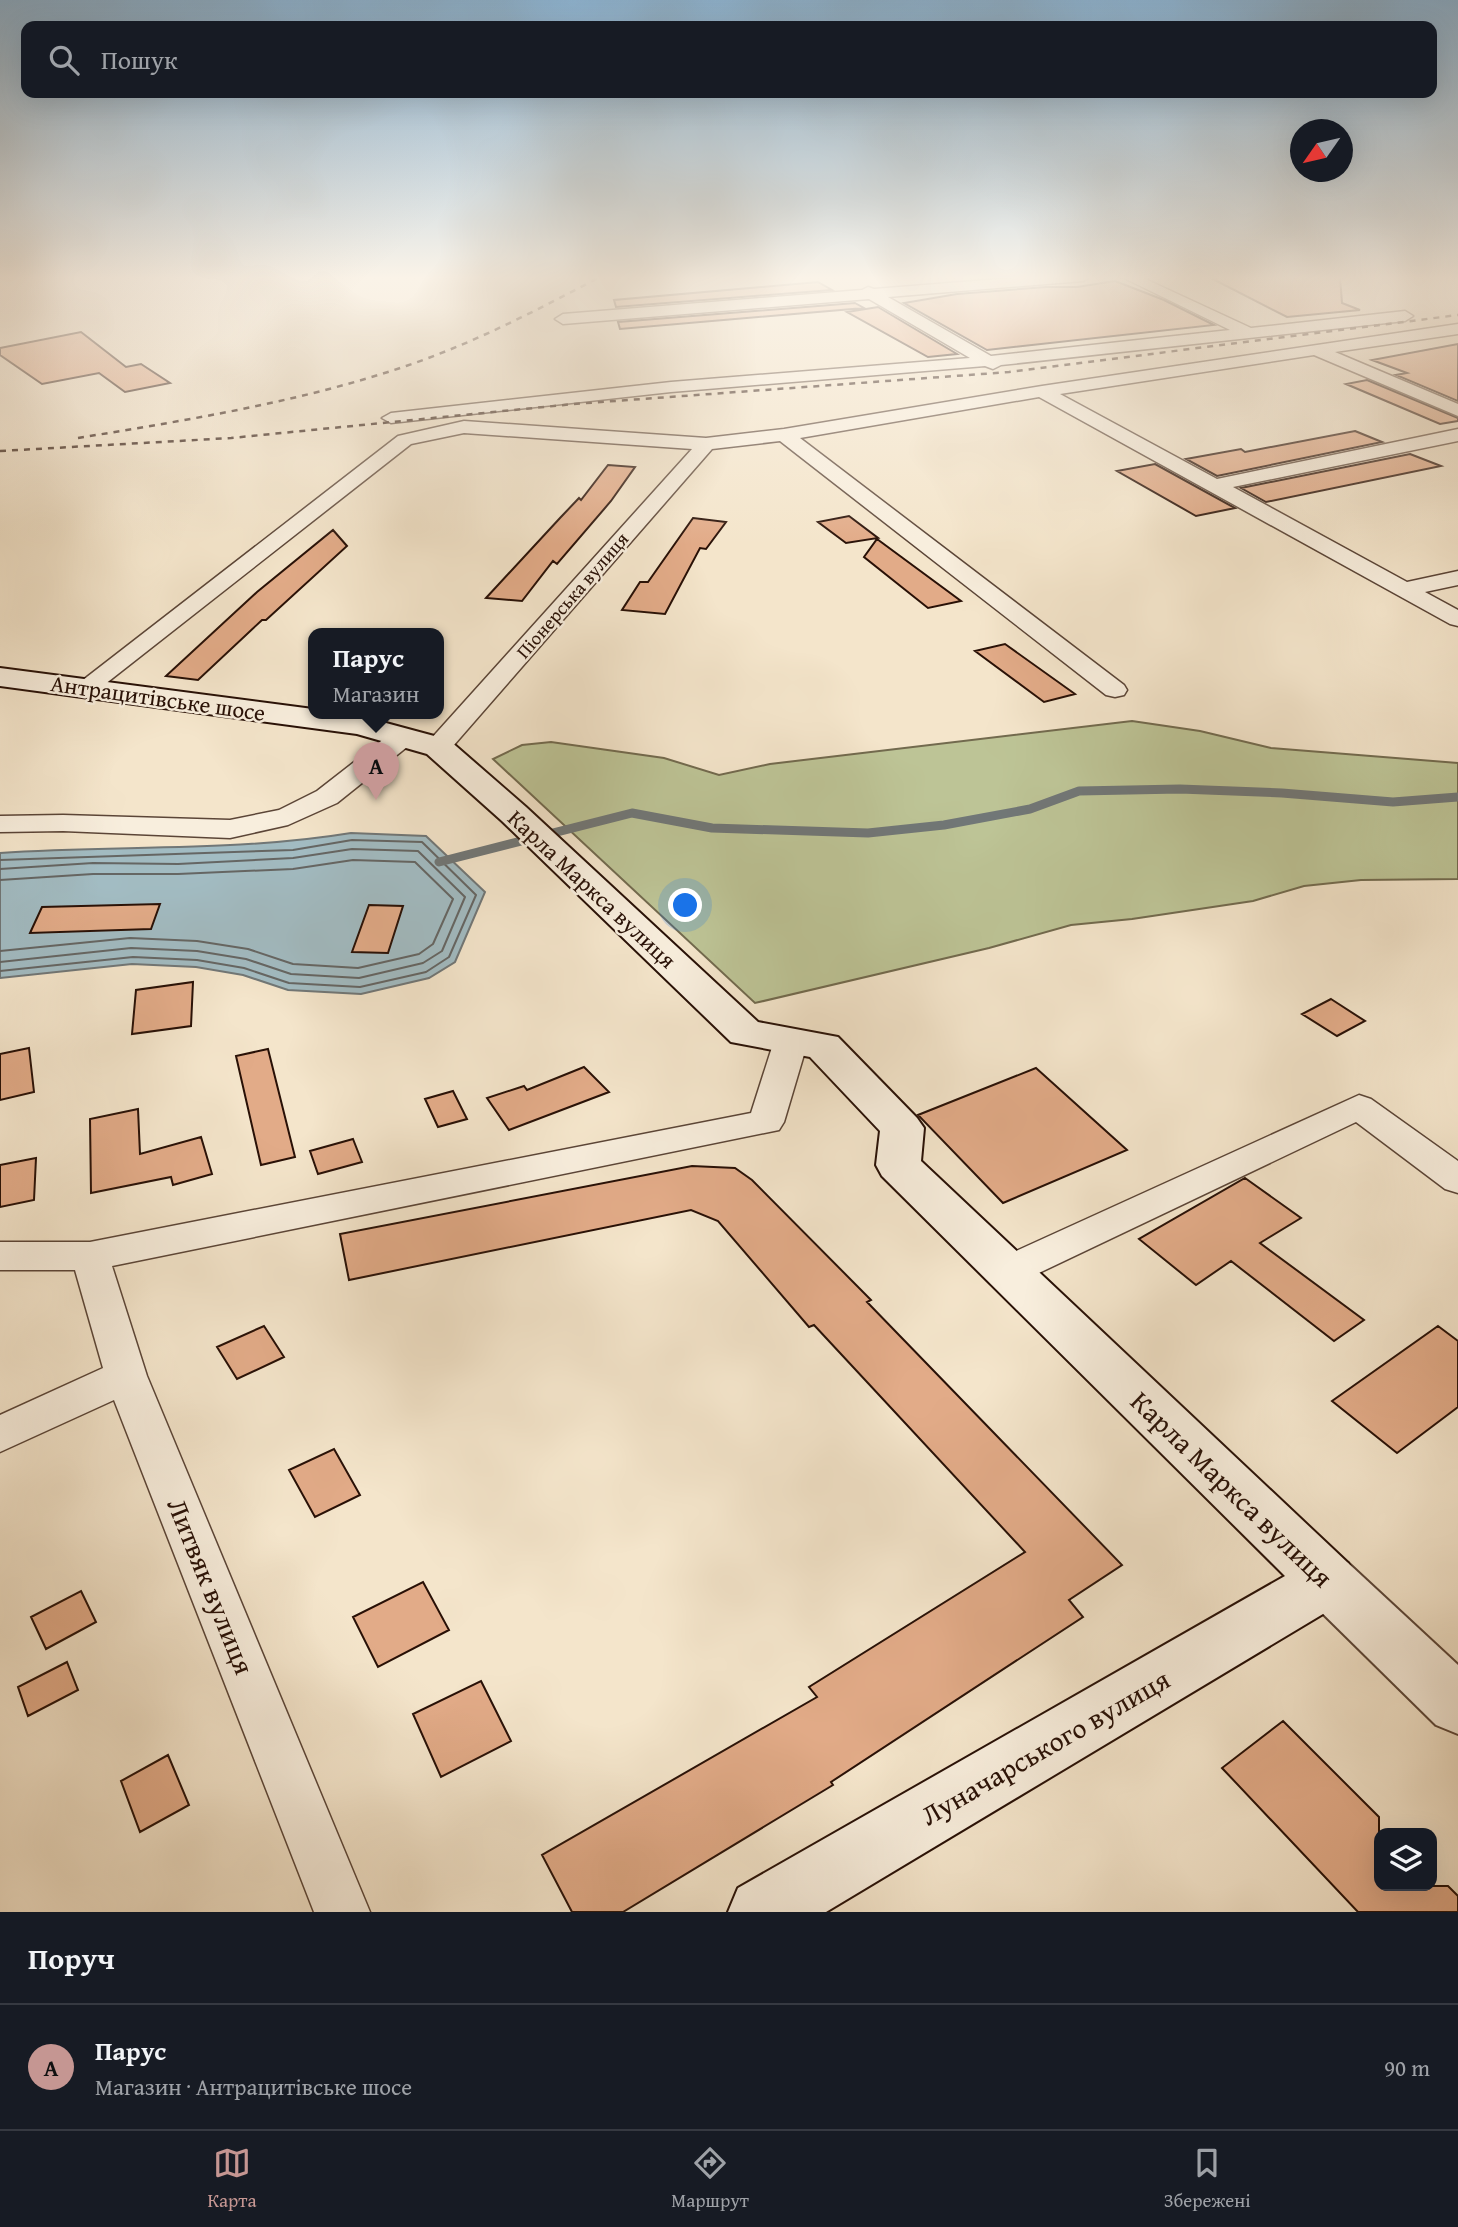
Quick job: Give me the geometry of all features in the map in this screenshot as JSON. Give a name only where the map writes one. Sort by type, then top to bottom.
[{"type":"main road","name":"Антрацитівське шосе","points":[[0,677],[308,718]]},
{"type":"main road","name":"Антрацитівське шосе","points":[[317,719],[360,725],[438,747]]},
{"type":"main road","name":"Карла Маркса вулиця","points":[[438,747],[514,814],[745,1033],[822,1046],[902,1128],[898,1165],[1458,1705]]},
{"type":"main road","name":"Луначарського вулиця","points":[[762,1912],[1328,1581]]},
{"type":"street","points":[[391,418],[670,387],[962,366]]},
{"type":"street","points":[[86,687],[405,440],[464,427],[706,444],[784,435],[1042,391],[1208,366]]},
{"type":"street","points":[[1355,366],[1458,411]]},
{"type":"street","points":[[1042,391],[1458,619]]},
{"type":"street","points":[[784,435],[1115,690]]},
{"type":"street","points":[[1215,485],[1458,435]]},
{"type":"street","name":"Піонерська вулиця","points":[[438,747],[706,444]]},
{"type":"street","points":[[1404,589],[1458,578]]},
{"type":"street","points":[[0,824],[63,823],[230,829],[288,817],[327,797],[403,737]]},
{"type":"street","points":[[0,1256],[90,1256],[766,1122],[790,1041]]},
{"type":"street","points":[[1006,1272],[1359,1107],[1458,1180]]},
{"type":"street","name":"Литвяк вулиця","points":[[90,1256],[126,1376],[342,1912]]},
{"type":"street","points":[[0,1434],[126,1376]]},
{"type":"green space","points":[[1132,721],[1200,731],[1271,748],[1458,763],[1458,879],[1361,880],[1304,886],[1253,901],[1071,925],[989,948],[755,1003],[493,759],[522,745],[551,742],[664,758],[719,775],[770,764]]},
{"type":"water","points":[[351,833],[426,836],[485,892],[455,962],[429,978],[361,994],[288,990],[243,975],[196,967],[132,964],[0,978],[0,853],[220,846]]},
{"type":"building","points":[[16,366],[144,366],[170,383],[125,392],[99,373],[42,384]]},
{"type":"building","points":[[1389,366],[1458,366],[1458,401],[1396,375],[1407,373]]},
{"type":"building","points":[[1367,380],[1458,418],[1458,421],[1440,424],[1346,384]]},
{"type":"building","points":[[1355,431],[1382,442],[1217,476],[1186,459],[1241,449],[1245,452]]},
{"type":"building","points":[[1410,454],[1441,466],[1266,502],[1241,488]]},
{"type":"building","points":[[1155,464],[1235,508],[1196,516],[1117,471]]},
{"type":"building","points":[[608,465],[635,467],[611,501],[557,564],[553,561],[522,601],[486,598],[579,498],[581,500]]},
{"type":"building","points":[[849,516],[878,538],[846,543],[818,522]]},
{"type":"building","points":[[693,518],[726,522],[706,549],[700,548],[665,614],[622,610],[640,582],[648,582]]},
{"type":"building","points":[[333,530],[347,546],[198,680],[166,676],[257,592]]},
{"type":"building","points":[[877,539],[961,601],[928,608],[864,557]]},
{"type":"building","points":[[1005,644],[1075,694],[1044,702],[975,651]]},
{"type":"building","points":[[160,904],[151,929],[30,933],[42,907]]},
{"type":"building","points":[[369,905],[403,906],[388,953],[352,952]]},
{"type":"building","points":[[193,982],[191,1026],[132,1034],[136,990]]},
{"type":"building","points":[[1331,999],[1365,1021],[1337,1036],[1302,1014]]},
{"type":"building","points":[[29,1048],[34,1092],[0,1100],[0,1054]]},
{"type":"building","points":[[268,1049],[295,1157],[261,1165],[236,1056]]},
{"type":"building","points":[[584,1067],[609,1092],[509,1130],[487,1098],[524,1086],[527,1090]]},
{"type":"building","points":[[1036,1068],[1127,1150],[1003,1203],[918,1115]]},
{"type":"building","points":[[453,1091],[467,1119],[438,1127],[425,1099]]},
{"type":"building","points":[[138,1109],[140,1154],[201,1137],[212,1174],[173,1185],[171,1177],[91,1193],[90,1119]]},
{"type":"building","points":[[353,1139],[362,1162],[318,1174],[310,1151]]},
{"type":"building","points":[[36,1158],[34,1200],[0,1207],[0,1165]]},
{"type":"building","points":[[692,1166],[735,1168],[752,1180],[871,1300],[867,1302],[1122,1565],[1069,1600],[1083,1617],[831,1782],[833,1785],[623,1912],[572,1912],[542,1855],[817,1697],[809,1687],[1025,1552],[814,1325],[809,1327],[718,1221],[691,1210],[349,1280],[340,1234]]},
{"type":"building","points":[[1245,1178],[1301,1218],[1260,1243],[1364,1320],[1334,1341],[1231,1261],[1196,1285],[1139,1239]]},
{"type":"building","points":[[264,1326],[284,1357],[237,1379],[217,1347]]},
{"type":"building","points":[[1438,1326],[1458,1341],[1458,1407],[1397,1453],[1332,1401]]},
{"type":"building","points":[[334,1449],[360,1495],[315,1517],[289,1470]]},
{"type":"building","points":[[423,1582],[449,1630],[378,1667],[353,1617]]},
{"type":"building","points":[[81,1591],[96,1622],[46,1649],[31,1617]]},
{"type":"building","points":[[67,1662],[78,1690],[28,1716],[18,1687]]},
{"type":"building","points":[[481,1681],[511,1741],[441,1777],[413,1714]]},
{"type":"building","points":[[1283,1721],[1379,1817],[1379,1828],[1374,1828],[1374,1891],[1437,1891],[1437,1886],[1448,1886],[1458,1896],[1458,1912],[1358,1912],[1222,1768]]},
{"type":"building","points":[[168,1755],[189,1805],[140,1832],[121,1781]]},
{"type":"waterway","points":[[439,862],[632,813],[712,828],[868,833],[944,825],[1030,809],[1079,791],[1180,789],[1282,793],[1393,802],[1458,797]]},
{"type":"railway","points":[[78,438],[244,409],[326,390],[405,366]]},
{"type":"railway","points":[[0,451],[231,438],[574,404],[1009,372],[1054,366]]},
{"type":"place","name":"Парус","points":[[376,800]]}]
